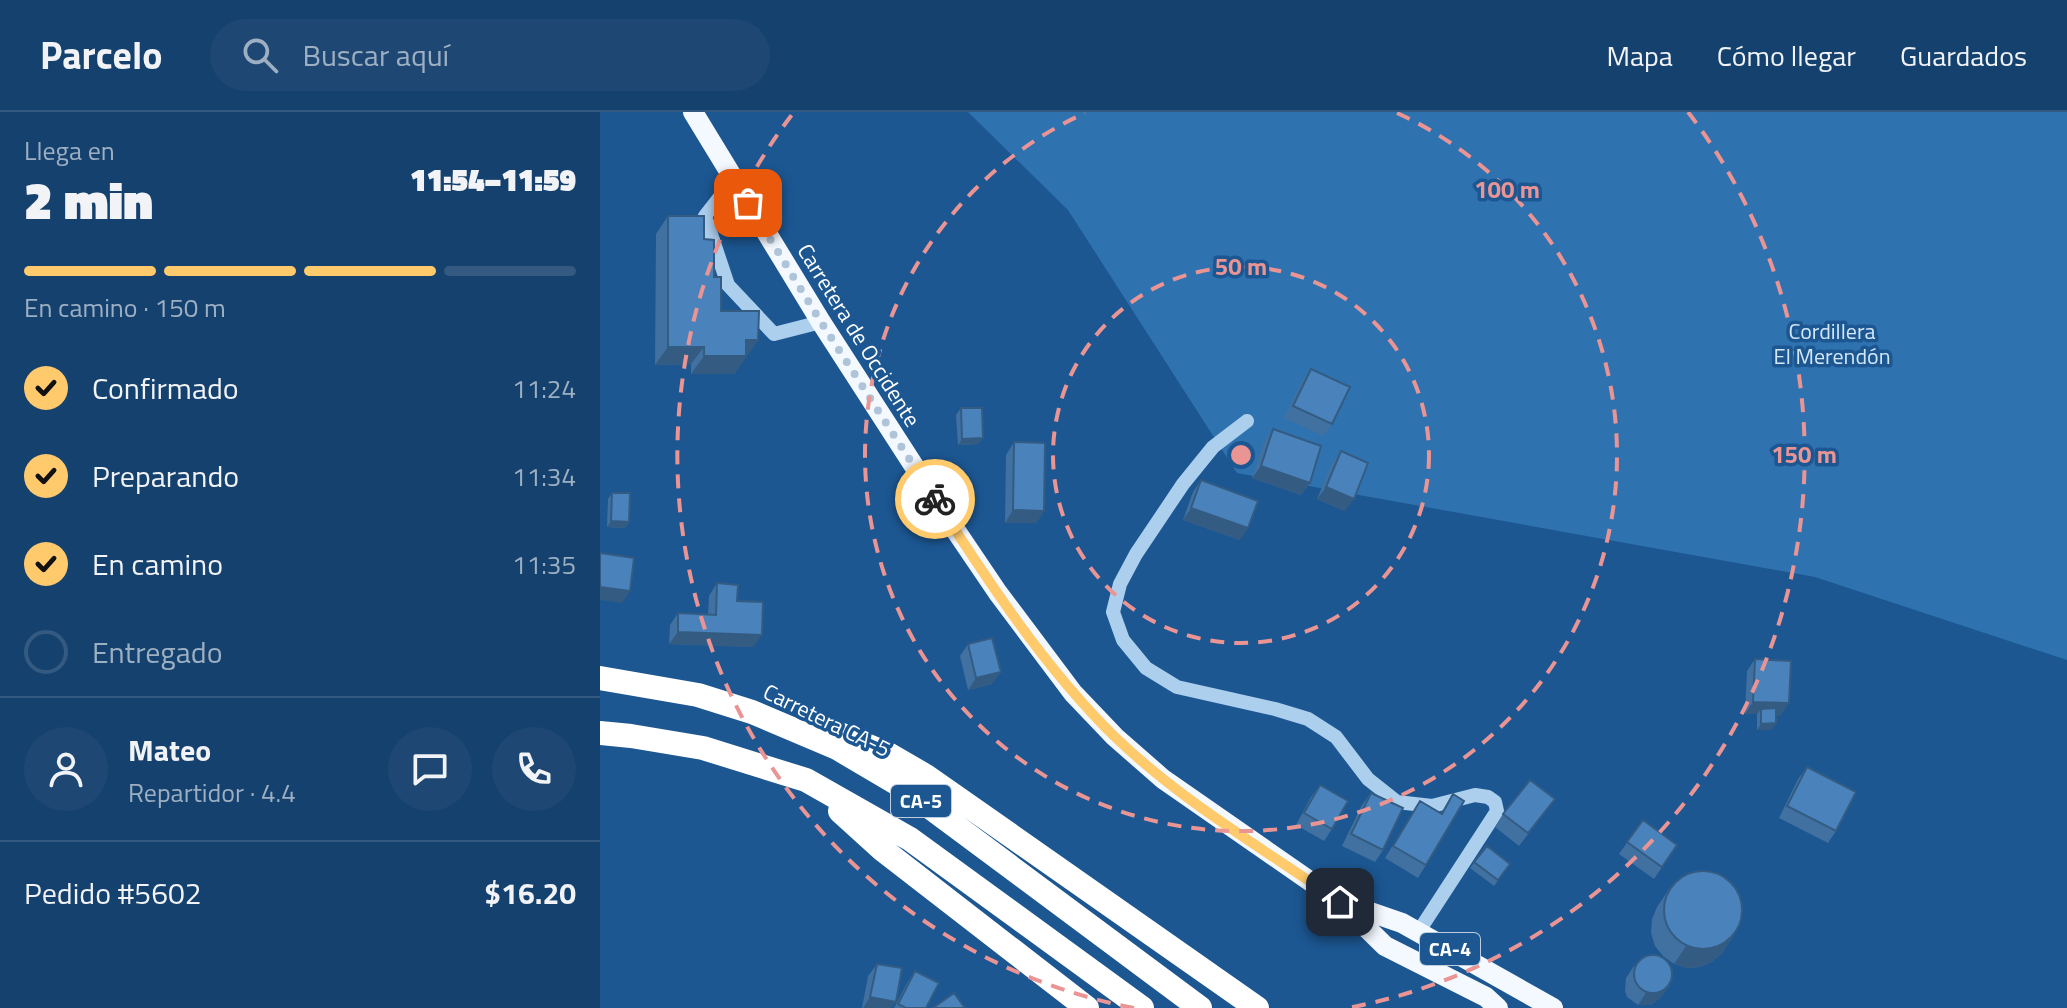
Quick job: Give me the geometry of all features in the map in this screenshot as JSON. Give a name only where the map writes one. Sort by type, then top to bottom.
[{"type":"highway","name":"Carretera CA-5","points":[[600,678],[698,695],[752,712],[837,748],[903,787],[1200,1008]]},
{"type":"highway","points":[[752,712],[823,727],[890,755],[939,785],[1257,1008]]},
{"type":"highway","name":"CA-5","points":[[600,733],[703,748],[806,780],[910,839],[1142,1008]]},
{"type":"highway","points":[[806,780],[883,850],[1087,1008]]},
{"type":"main road","name":"Carretera de Occidente","points":[[693,112],[821,322],[998,593],[1073,693],[1115,737],[1163,779],[1340,902],[1385,946],[1486,997],[1498,1008]]},
{"type":"main road","name":"Carretera de Occidente","points":[[1340,902],[1419,931],[1553,1008]]},
{"type":"street","points":[[734,179],[705,216],[728,285],[774,334],[821,322]]},
{"type":"street","points":[[1247,421],[1213,447],[1183,484],[1136,554],[1120,584],[1113,612],[1123,640],[1146,668],[1177,687],[1308,719],[1336,737],[1368,779],[1397,802],[1432,806],[1475,795],[1488,797],[1495,802],[1497,811],[1419,931]]},
{"type":"green space","name":"Cordillera El Merendón","points":[[968,112],[2067,112],[2067,660],[1815,577],[1237,473],[1068,210]]},
{"type":"building","points":[[668,216],[704,216],[704,239],[714,240],[714,277],[721,277],[721,311],[759,311],[758,340],[746,340],[746,356],[704,356],[704,347],[668,347]]},
{"type":"building","points":[[1311,369],[1350,387],[1332,424],[1293,406]]},
{"type":"building","points":[[961,408],[982,408],[983,438],[962,439]]},
{"type":"building","points":[[1273,429],[1321,446],[1310,483],[1261,466]]},
{"type":"building","points":[[1014,442],[1045,443],[1044,511],[1013,510]]},
{"type":"building","points":[[1341,451],[1368,463],[1354,499],[1326,487]]},
{"type":"building","points":[[1201,480],[1258,501],[1248,528],[1191,508]]},
{"type":"building","points":[[612,493],[630,493],[629,522],[611,521]]},
{"type":"building","points":[[600,553],[634,558],[630,591],[600,587]]},
{"type":"building","points":[[717,583],[738,585],[737,601],[763,602],[762,635],[678,632],[678,613],[716,615]]},
{"type":"building","points":[[992,638],[1001,672],[976,678],[968,644]]},
{"type":"building","points":[[1755,659],[1791,661],[1789,703],[1753,702]]},
{"type":"building","points":[[1776,708],[1776,723],[1761,724],[1761,709]]},
{"type":"building","points":[[1807,767],[1856,792],[1836,831],[1787,806]]},
{"type":"building","points":[[1530,780],[1555,799],[1528,833],[1503,814]]},
{"type":"building","points":[[1320,785],[1348,801],[1332,829],[1304,813]]},
{"type":"building","points":[[1371,793],[1403,808],[1383,850],[1351,834]]},
{"type":"building","points":[[1453,794],[1464,801],[1426,865],[1393,846],[1420,801],[1442,814]]},
{"type":"building","points":[[1643,820],[1677,845],[1662,867],[1627,842]]},
{"type":"building","points":[[1487,846],[1510,864],[1498,880],[1474,862]]},
{"type":"building","points":[[1695,871],[1711,871],[1725,877],[1736,888],[1742,910],[1736,932],[1725,943],[1711,949],[1695,949],[1681,943],[1670,932],[1664,918],[1664,902],[1670,888],[1681,877]]},
{"type":"building","points":[[1653,955],[1667,960],[1672,974],[1667,988],[1653,993],[1639,988],[1634,974],[1639,960]]},
{"type":"building","points":[[877,964],[902,968],[896,1002],[870,997]]},
{"type":"building","points":[[915,971],[939,983],[926,1008],[906,1008],[898,1004]]},
{"type":"building","points":[[954,993],[965,1008],[933,1008]]},
{"type":"way so far","points":[[748,203],[935,499]]},
{"type":"route","points":[[935,499],[1037,646],[1073,693],[1115,737],[1163,779],[1340,902]]}]
